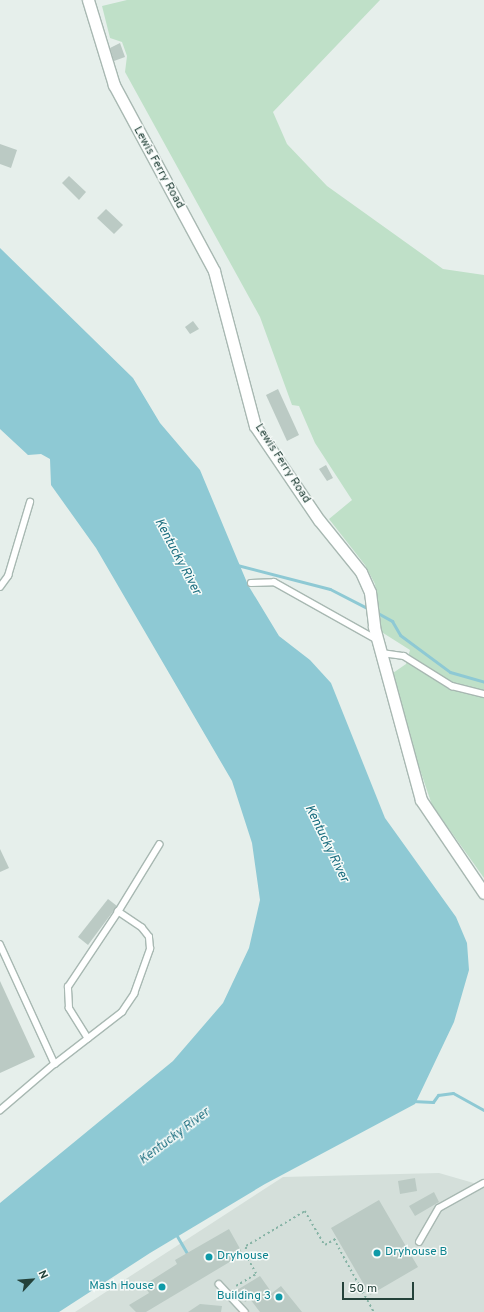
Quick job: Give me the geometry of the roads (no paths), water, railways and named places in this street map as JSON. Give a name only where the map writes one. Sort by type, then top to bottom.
[{"type":"street","name":"Lewis Ferry Road","points":[[88,0],[114,85],[214,271],[255,426],[319,520],[361,572],[370,592],[374,627],[421,800],[484,893]]},
{"type":"lane","points":[[0,587],[8,576],[30,502]]},
{"type":"lane","points":[[251,584],[274,582],[378,640]]},
{"type":"lane","points":[[382,653],[404,656],[452,686],[484,694]]},
{"type":"lane","points":[[88,1038],[69,1008],[68,987],[118,912],[158,845]]},
{"type":"lane","points":[[1,1108],[122,1012],[134,994],[150,949],[148,937],[142,928],[118,912]]},
{"type":"lane","points":[[0,944],[55,1064]]},
{"type":"lane","points":[[418,1242],[439,1208],[484,1183]]},
{"type":"lane","points":[[219,1284],[245,1312]]},
{"type":"water","name":"Kentucky River","points":[[0,248],[133,378],[160,423],[200,470],[248,585],[279,636],[310,660],[331,683],[385,818],[456,917],[467,943],[469,970],[454,1022],[415,1104],[265,1184],[150,1253],[59,1312],[0,1312],[0,1203],[173,1061],[223,1003],[249,948],[260,900],[252,843],[232,781],[96,548],[51,485],[50,459],[41,454],[28,455],[0,429]]},
{"type":"waterway","points":[[237,565],[330,589],[369,609]]},
{"type":"waterway","points":[[374,611],[392,621],[400,635],[450,672],[484,682]]},
{"type":"waterway","points":[[412,1101],[433,1102],[438,1095],[453,1093],[484,1110]]},
{"type":"waterway","points":[[177,1236],[187,1253]]},
{"type":"place","name":"Dryhouse B","points":[[377,1253]]},
{"type":"place","name":"Dryhouse","points":[[209,1257]]},
{"type":"place","name":"Mash House","points":[[162,1287]]},
{"type":"place","name":"Building 3","points":[[279,1297]]}]
